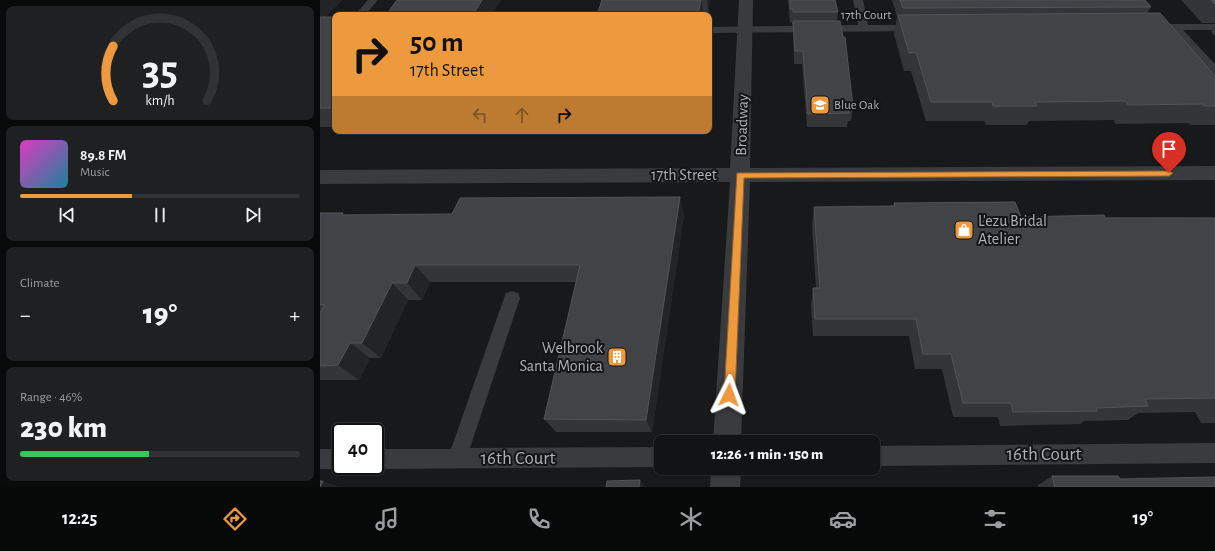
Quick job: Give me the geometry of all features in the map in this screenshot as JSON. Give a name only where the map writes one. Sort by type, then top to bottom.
[{"type":"street","name":"Broadway","points":[[727,435],[740,175],[746,0]]},
{"type":"street","name":"17th Street","points":[[320,177],[1215,173]]},
{"type":"street","points":[[725,487],[726,475]]},
{"type":"lane","points":[[363,12],[373,0]]},
{"type":"lane","points":[[858,0],[864,29]]},
{"type":"lane","points":[[1142,27],[1215,27]]},
{"type":"lane","points":[[1174,27],[1215,72]]},
{"type":"lane","name":"17th Court","points":[[712,30],[928,28]]},
{"type":"lane","points":[[458,458],[512,298]]},
{"type":"lane","name":"16th Court","points":[[880,456],[1215,453]]},
{"type":"lane","name":"16th Court","points":[[384,459],[654,457]]},
{"type":"lane","points":[[320,459],[332,459]]},
{"type":"building","points":[[397,0],[482,0],[475,12],[388,12]]},
{"type":"building","points":[[602,0],[701,0],[699,12],[598,12]]},
{"type":"building","points":[[790,0],[835,0],[838,12],[793,12],[793,9],[790,9]]},
{"type":"building","points":[[900,0],[1145,0],[1151,7],[903,8]]},
{"type":"building","points":[[1160,13],[1215,76],[1215,106],[1204,106],[1203,104],[1128,105],[1126,101],[1035,102],[1037,106],[993,106],[992,102],[931,102],[916,52],[909,53],[898,15]]},
{"type":"building","points":[[320,17],[332,17],[332,108],[320,108]]},
{"type":"building","points":[[793,21],[840,21],[843,37],[845,37],[853,107],[848,108],[849,113],[808,114],[803,51],[795,51]]},
{"type":"building","points":[[680,197],[646,420],[544,419],[580,265],[415,265],[407,283],[392,283],[362,343],[350,343],[338,365],[320,366],[320,313],[325,305],[320,305],[320,213],[343,213],[342,215],[452,214],[460,198]]},
{"type":"building","points":[[1015,202],[1021,217],[1104,215],[1105,218],[1215,218],[1215,398],[1145,399],[1148,406],[1096,408],[1097,411],[1013,412],[1011,403],[963,403],[951,354],[923,354],[916,319],[815,319],[813,288],[820,288],[814,207],[895,206],[894,203]]},
{"type":"building","points":[[1052,476],[1118,476],[1120,479],[1215,477],[1215,487],[1055,487]]},
{"type":"building","points":[[640,480],[639,487],[606,487],[607,481]]},
{"type":"place","name":"Blue Oak","points":[[820,105]]},
{"type":"place","name":"L'ezu Bridal Atelier","points":[[964,230]]},
{"type":"place","name":"Welbrook Santa Monica","points":[[617,357]]},
{"type":"route","points":[[729,395],[740,175],[1169,173]]}]
